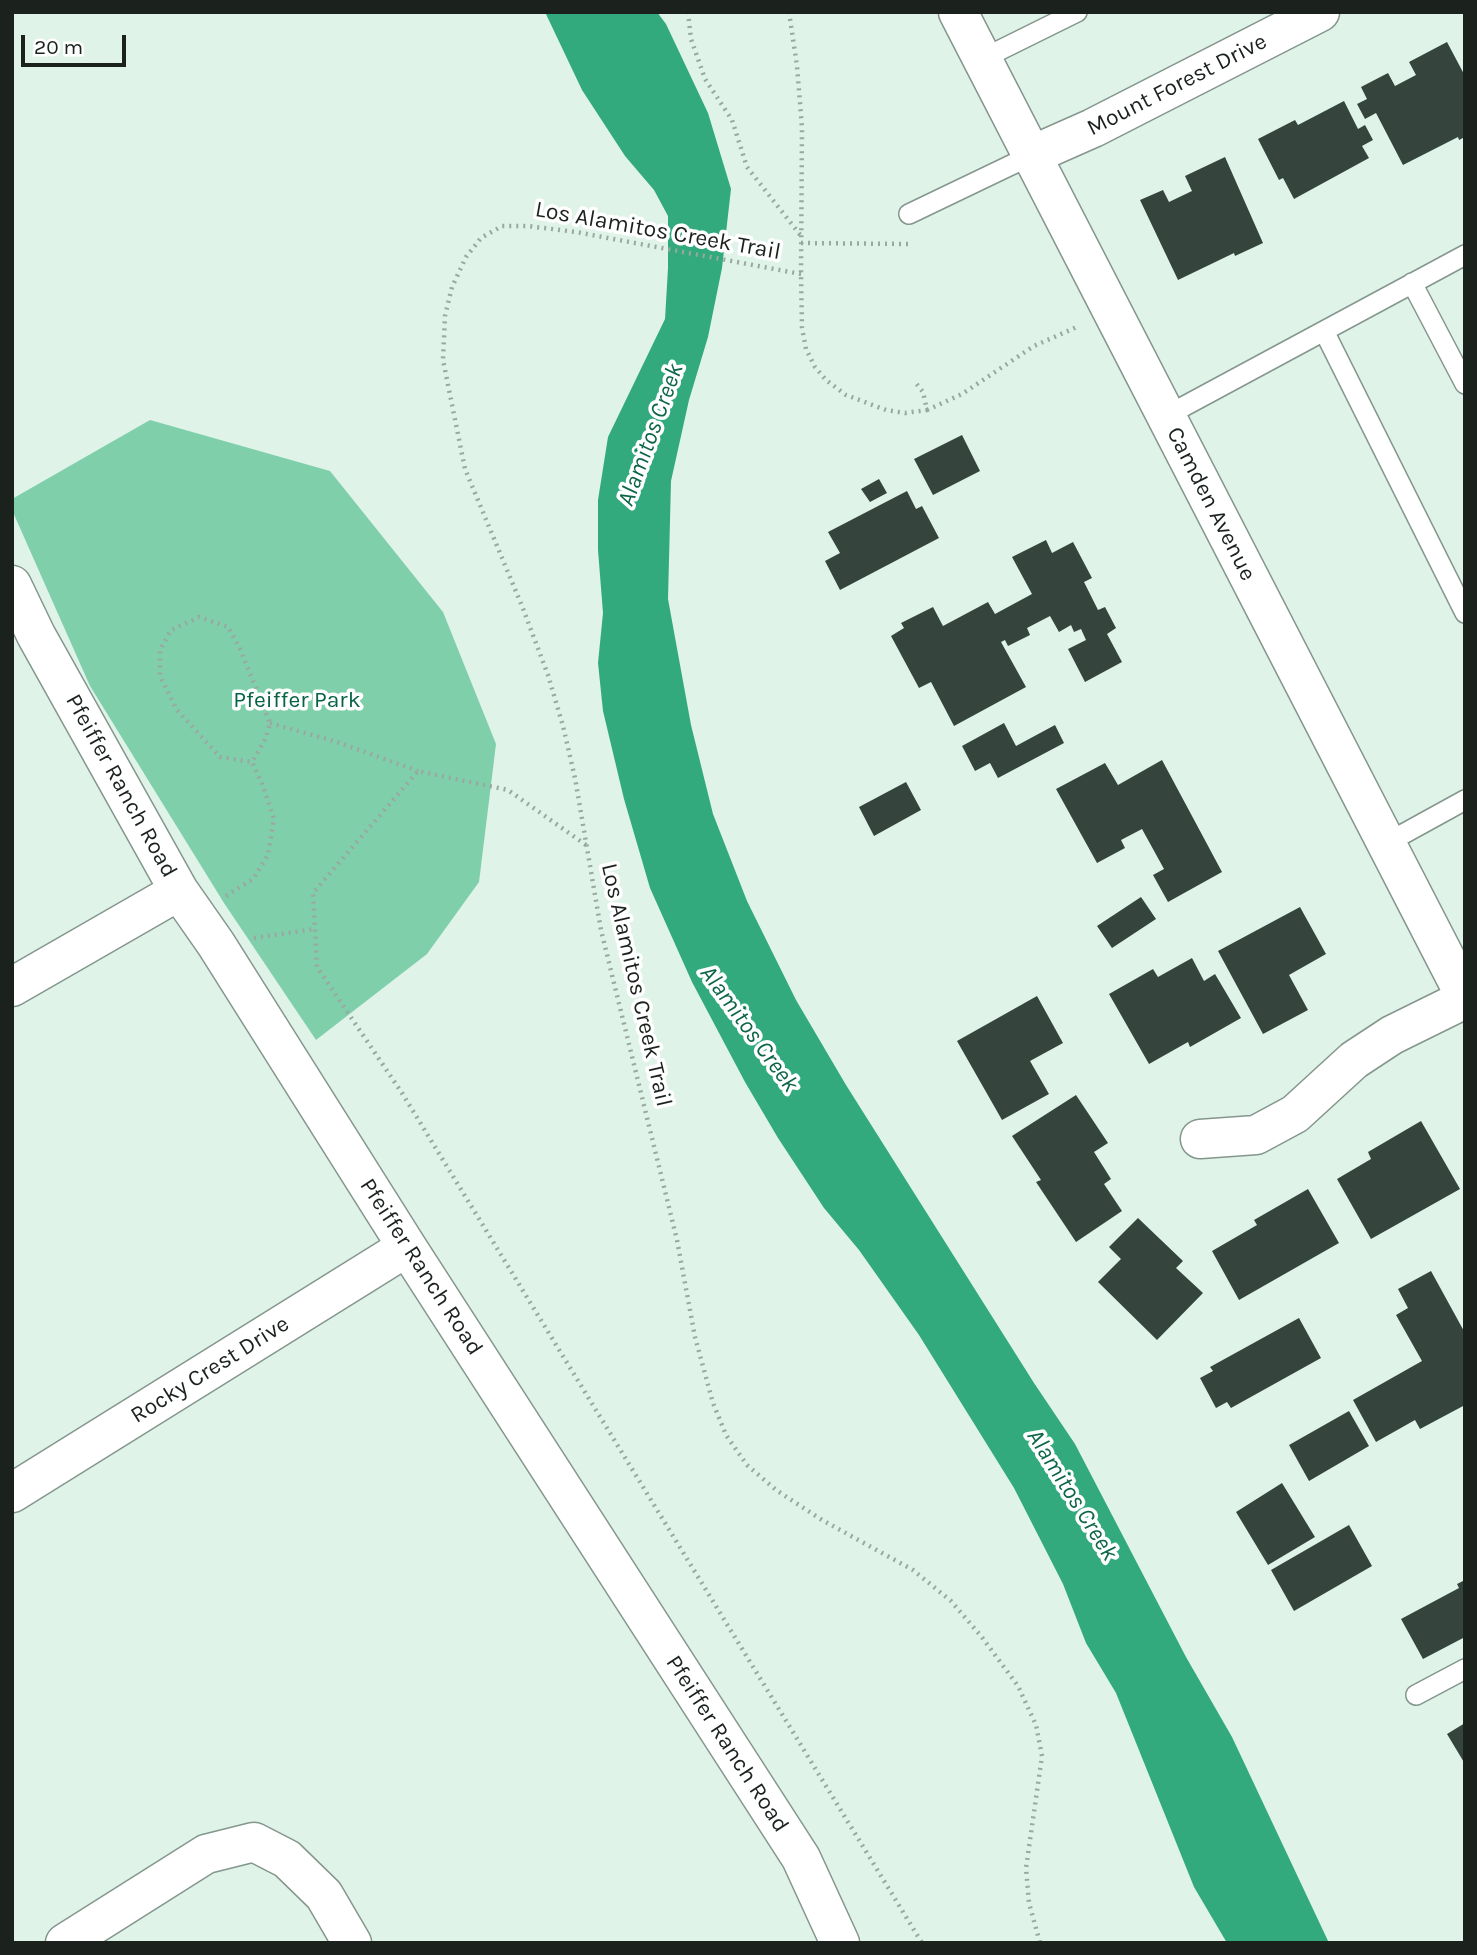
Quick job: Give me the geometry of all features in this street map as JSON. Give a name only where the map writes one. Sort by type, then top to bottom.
[{"type":"street","name":"Camden Avenue","points":[[958,12],[1465,998]]},
{"type":"street","name":"Mount Forest Drive","points":[[1032,155],[1093,128],[1320,12]]},
{"type":"street","name":"Pfeiffer Ranch Road","points":[[12,585],[24,643],[407,1247],[801,1858],[840,1943]]},
{"type":"street","points":[[12,987],[196,916]]},
{"type":"street","points":[[1200,1139],[1256,1135],[1295,1114],[1354,1060],[1392,1035],[1465,998]]},
{"type":"street","name":"Rocky Crest Drive","points":[[12,1493],[407,1247]]},
{"type":"street","points":[[65,1943],[206,1854],[254,1842],[287,1859],[324,1895],[352,1943]]},
{"type":"lane","points":[[982,59],[1077,12]]},
{"type":"lane","points":[[909,215],[1032,155]]},
{"type":"lane","points":[[1166,416],[1465,255]]},
{"type":"lane","points":[[1412,283],[1465,384]]},
{"type":"lane","points":[[1324,331],[1465,613]]},
{"type":"lane","points":[[1385,844],[1465,800]]},
{"type":"lane","points":[[1416,1695],[1465,1669]]},
{"type":"path","points":[[688,12],[691,39],[705,79],[732,120],[747,167],[801,240],[910,244]]},
{"type":"path","name":"Los Alamitos Creek Trail","points":[[789,12],[802,128],[801,274],[802,328],[806,349],[815,367],[826,380],[846,395],[886,411],[905,413],[927,410]]},
{"type":"path","name":"Los Alamitos Creek Trail","points":[[801,274],[576,232],[528,226],[502,226],[481,238],[466,257],[452,287],[445,316],[443,360],[465,469],[522,606],[551,688],[575,778],[601,930],[677,1240],[695,1337],[713,1403],[726,1435],[747,1465],[776,1490],[822,1520],[913,1570],[951,1601],[982,1636],[1018,1686],[1036,1725],[1042,1756],[1026,1868],[1030,1903],[1040,1943]]},
{"type":"path","points":[[915,382],[923,392],[927,410],[962,394],[1034,346],[1113,310]]},
{"type":"path","points":[[200,617],[228,627],[240,649],[270,723],[266,738],[252,762],[220,757],[177,710],[160,676],[160,650],[172,630],[200,617]]},
{"type":"path","points":[[270,723],[337,742],[418,771],[508,790],[587,846]]},
{"type":"path","points":[[196,916],[253,879],[268,855],[274,819],[252,762]]},
{"type":"path","points":[[418,771],[313,893],[317,967],[402,1093],[922,1943]]},
{"type":"path","points":[[196,916],[315,929]]},
{"type":"green space","name":"Pfeiffer Park","points":[[150,420],[330,471],[443,612],[496,744],[479,882],[427,954],[316,1040],[224,903],[90,686],[12,510],[12,499]]},
{"type":"water","name":"Alamitos Creek","points":[[545,12],[657,12],[666,24],[708,113],[731,189],[722,268],[708,337],[689,400],[671,481],[668,599],[691,725],[713,814],[747,901],[796,1000],[846,1085],[1075,1444],[1186,1657],[1232,1737],[1329,1943],[1227,1943],[1194,1887],[1116,1693],[1086,1643],[1063,1584],[1014,1488],[919,1335],[859,1250],[824,1208],[778,1138],[692,982],[650,888],[624,799],[603,711],[598,663],[603,613],[598,550],[598,500],[608,437],[665,319],[668,216],[654,190],[625,156],[582,90]]},
{"type":"building","points":[[1447,42],[1465,76],[1465,137],[1459,140],[1458,137],[1403,165],[1376,113],[1365,119],[1357,104],[1367,99],[1361,87],[1388,73],[1395,86],[1416,75],[1409,62]]},
{"type":"building","points":[[1344,101],[1358,129],[1365,125],[1373,140],[1362,146],[1369,158],[1294,199],[1283,178],[1279,180],[1258,139],[1295,120],[1298,125]]},
{"type":"building","points":[[1225,157],[1263,243],[1235,256],[1234,253],[1178,280],[1140,200],[1163,190],[1169,202],[1192,191],[1185,176]]},
{"type":"building","points":[[962,435],[980,471],[933,495],[914,459]]},
{"type":"building","points":[[879,479],[887,493],[870,502],[861,489]]},
{"type":"building","points":[[907,491],[916,509],[922,506],[939,538],[840,590],[825,561],[840,553],[828,532]]},
{"type":"building","points":[[1046,540],[1052,553],[1073,542],[1092,578],[1084,582],[1098,610],[1105,607],[1116,628],[1107,634],[1122,662],[1085,682],[1068,649],[1086,640],[1081,629],[1074,632],[1071,625],[1059,632],[1050,616],[1027,628],[1030,635],[1008,646],[1005,640],[1001,642],[1026,687],[954,726],[931,682],[919,688],[891,636],[904,628],[901,623],[933,607],[943,626],[988,602],[995,614],[1032,594],[1012,557]]},
{"type":"building","points":[[1004,723],[1016,746],[1055,725],[1064,743],[998,778],[990,763],[975,771],[962,746]]},
{"type":"building","points":[[1162,760],[1222,872],[1168,902],[1153,875],[1164,869],[1142,829],[1121,840],[1125,848],[1097,863],[1056,789],[1105,763],[1118,785]]},
{"type":"building","points":[[906,782],[921,810],[874,836],[859,807]]},
{"type":"building","points":[[1141,897],[1156,919],[1112,948],[1097,926]]},
{"type":"building","points":[[1300,907],[1326,954],[1289,975],[1308,1010],[1263,1034],[1218,951]]},
{"type":"building","points":[[1192,958],[1204,981],[1215,974],[1241,1018],[1190,1047],[1188,1042],[1149,1064],[1109,994],[1153,969],[1158,977]]},
{"type":"building","points":[[1037,996],[1063,1043],[1030,1061],[1049,1094],[1002,1120],[957,1041]]},
{"type":"building","points":[[1076,1095],[1108,1143],[1094,1152],[1111,1179],[1104,1184],[1122,1211],[1076,1242],[1036,1182],[1041,1180],[1012,1136]]},
{"type":"building","points":[[1421,1121],[1460,1189],[1371,1239],[1337,1179],[1371,1159],[1368,1152]]},
{"type":"building","points":[[1308,1189],[1339,1243],[1239,1300],[1212,1251],[1257,1225],[1254,1220]]},
{"type":"building","points":[[1138,1218],[1183,1261],[1176,1268],[1203,1293],[1157,1340],[1098,1282],[1121,1259],[1109,1247]]},
{"type":"building","points":[[1431,1271],[1465,1333],[1465,1405],[1420,1429],[1415,1420],[1376,1442],[1353,1400],[1422,1361],[1396,1315],[1408,1308],[1398,1289]]},
{"type":"building","points":[[1299,1318],[1321,1358],[1231,1408],[1227,1402],[1216,1408],[1200,1378],[1213,1371],[1210,1367]]},
{"type":"building","points":[[1349,1411],[1369,1446],[1309,1481],[1289,1445]]},
{"type":"building","points":[[1282,1483],[1315,1537],[1268,1565],[1236,1512]]},
{"type":"building","points":[[1349,1525],[1372,1566],[1294,1611],[1271,1570]]},
{"type":"building","points":[[1465,1580],[1465,1637],[1423,1659],[1401,1619],[1459,1588],[1457,1584]]},
{"type":"building","points":[[1465,1723],[1465,1764],[1447,1734]]}]
